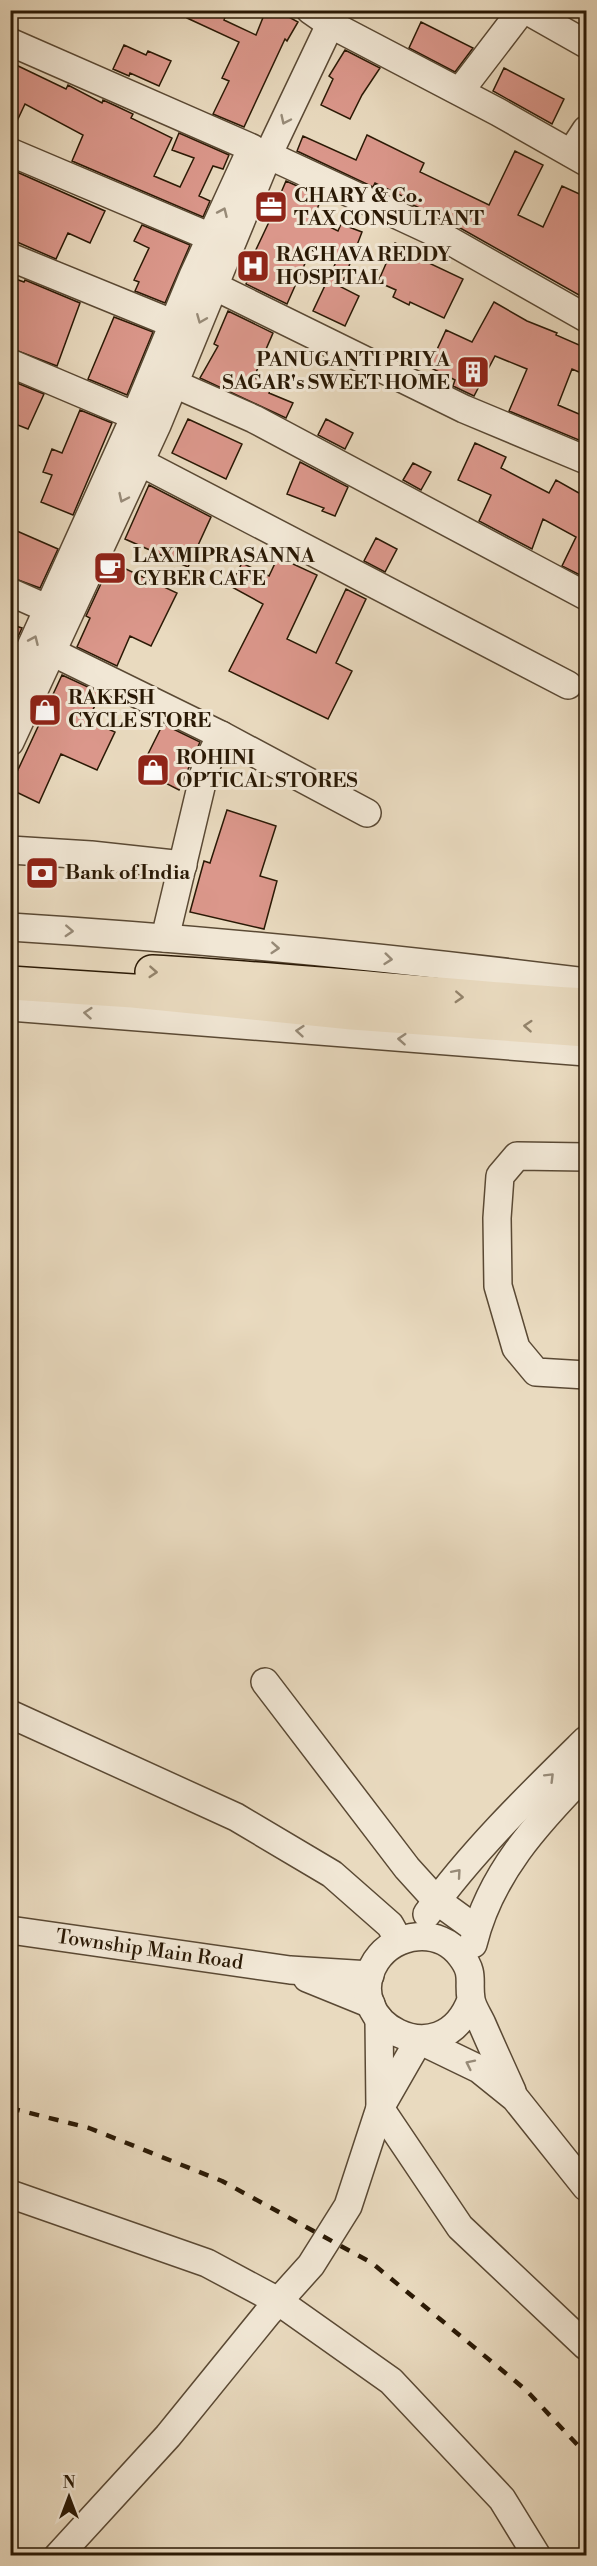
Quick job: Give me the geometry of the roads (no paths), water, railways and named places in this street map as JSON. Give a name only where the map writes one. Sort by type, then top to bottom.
[{"type":"highway","points":[[10,962],[212,999]]},
{"type":"highway","points":[[10,983],[586,1030]]},
{"type":"highway","points":[[350,1012],[443,996],[586,1005]]},
{"type":"street","points":[[460,91],[524,10],[586,44]]},
{"type":"street","points":[[10,693],[58,613],[140,462],[163,379],[174,324],[220,242],[322,14],[579,157],[586,130]]},
{"type":"street","points":[[10,42],[260,152],[438,234],[586,318]]},
{"type":"street","points":[[10,152],[220,242]]},
{"type":"street","points":[[10,742],[52,652],[58,613],[135,416],[163,379],[214,286],[220,242]]},
{"type":"street","points":[[10,257],[174,324]]},
{"type":"street","points":[[214,286],[464,409],[586,460]]},
{"type":"street","points":[[10,363],[135,416]]},
{"type":"street","points":[[163,379],[254,419],[586,597]]},
{"type":"street","points":[[140,462],[568,686]]},
{"type":"street","points":[[10,592],[58,613]]},
{"type":"street","points":[[52,652],[221,735],[368,813]]},
{"type":"street","points":[[165,938],[207,765],[221,735]]},
{"type":"street","points":[[10,850],[91,855],[183,866]]},
{"type":"street","points":[[10,927],[330,952],[586,982]]},
{"type":"street","points":[[10,1007],[212,999],[350,1012],[586,1052]]},
{"type":"street","points":[[586,1157],[517,1156],[500,1176],[497,1218],[498,1286],[516,1348],[536,1372],[586,1375]]},
{"type":"street","points":[[265,1682],[407,1868],[436,1900],[476,1929]]},
{"type":"street","points":[[10,1714],[236,1817],[332,1874],[404,1939],[433,1938],[444,1941],[461,1956],[467,1966],[471,1977],[471,2000],[515,2098]]},
{"type":"street","points":[[467,1966],[476,1929],[529,1814],[583,1743]]},
{"type":"street","points":[[586,1773],[529,1814],[487,1839],[404,1939],[381,1954],[370,1975],[369,1994],[375,2011],[380,2108],[460,2227],[586,2346]]},
{"type":"street","name":"Township Main Road","points":[[10,1930],[290,1970],[370,1975]]},
{"type":"street","name":"Township Main Road","points":[[290,1970],[375,2011]]},
{"type":"street","points":[[58,2556],[168,2436],[278,2301],[311,2265],[348,2206],[380,2108],[419,2040],[442,2035],[452,2028],[461,2020],[471,2000]]},
{"type":"street","points":[[375,2011],[397,2034],[419,2040],[479,2069],[515,2098],[586,2187]]},
{"type":"street","points":[[10,2194],[207,2263],[278,2301],[391,2381],[502,2499],[537,2556]]},
{"type":"railway","points":[[10,2108],[89,2128],[222,2181],[372,2263],[526,2390],[586,2454]]},
{"type":"place","name":"CHARY & Co. TAX CONSULTANT","points":[[271,207]]},
{"type":"place","name":"RAGHAVA REDDY HOSPITAL","points":[[253,266]]},
{"type":"place","name":"PANUGANTI PRIYA SAGAR's SWEET HOME","points":[[473,372]]},
{"type":"place","name":"LAXMIPRASANNA CYBER CAFE","points":[[110,568]]},
{"type":"place","name":"RAKESH CYCLE STORE","points":[[45,710]]},
{"type":"place","name":"ROHINI OPTICAL STORES","points":[[153,770]]},
{"type":"place","name":"Bank of India","points":[[42,873]]}]
